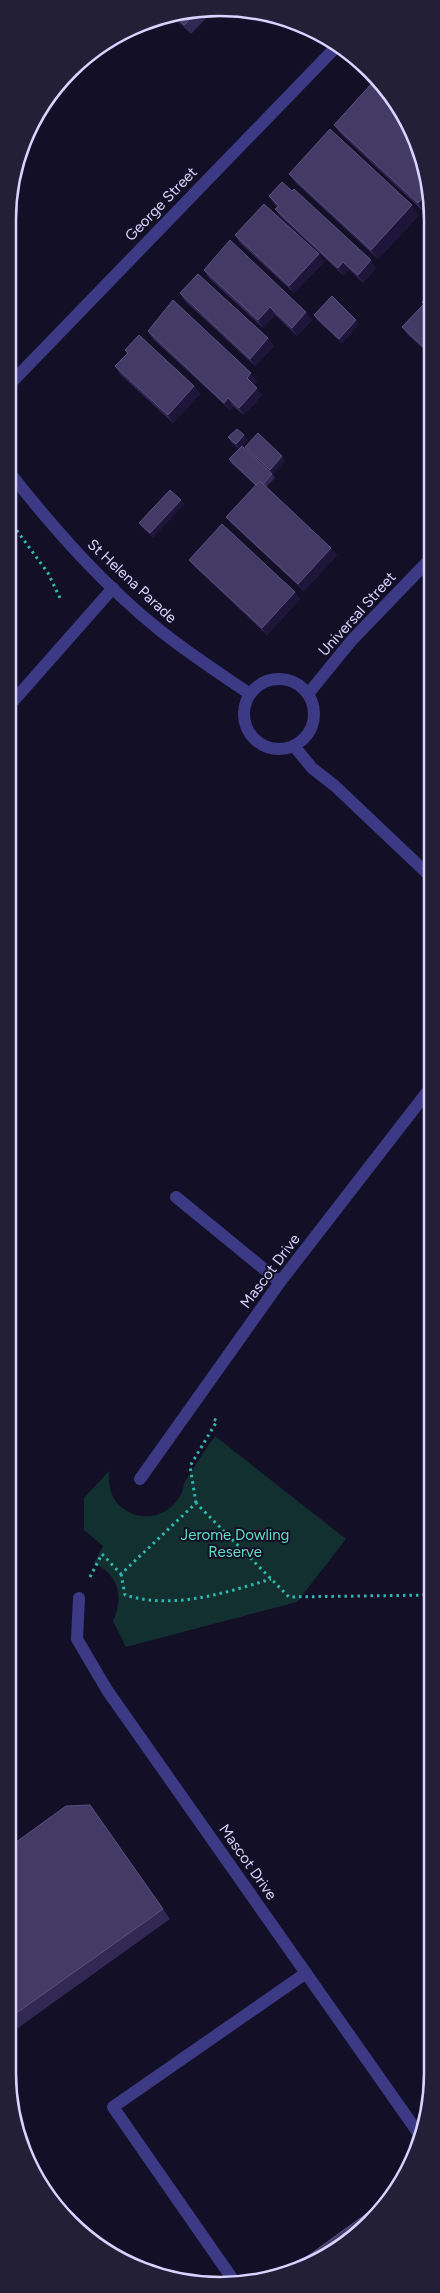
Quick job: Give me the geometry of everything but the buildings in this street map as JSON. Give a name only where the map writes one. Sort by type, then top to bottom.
[{"type":"street","name":"George Street","points":[[16,378],[332,51]]},
{"type":"street","name":"St Helena Parade","points":[[16,480],[79,555],[113,588],[162,632],[250,694]]},
{"type":"street","name":"Universal Street","points":[[308,694],[352,640],[424,565]]},
{"type":"street","points":[[16,698],[113,588]]},
{"type":"street","points":[[279,678],[290,680],[308,694],[314,716],[311,729],[304,739],[294,746],[283,749],[271,749],[261,744],[246,727],[243,715],[245,704],[250,694],[268,680],[279,678]]},
{"type":"street","points":[[294,746],[312,768],[335,786],[424,870]]},
{"type":"street","name":"Mascot Drive","points":[[140,1479],[280,1282],[424,1096]]},
{"type":"street","points":[[176,1197],[280,1282]]},
{"type":"street","name":"Mascot Drive","points":[[79,1598],[77,1639],[107,1690],[416,2129]]},
{"type":"street","points":[[231,2276],[113,2107],[306,1973]]},
{"type":"path","points":[[16,530],[48,573],[60,598]]},
{"type":"path","points":[[193,1404],[217,1421],[190,1466],[196,1503],[289,1597],[424,1595]]},
{"type":"path","points":[[121,1574],[196,1503]]},
{"type":"path","points":[[79,1598],[102,1554],[121,1574],[125,1595],[165,1601],[207,1597],[271,1579]]},
{"type":"green space","name":"Jerome Dowling Reserve","points":[[215,1436],[346,1539],[297,1602],[126,1647],[113,1621],[118,1603],[117,1587],[109,1574],[94,1563],[103,1546],[84,1530],[84,1498],[109,1471],[111,1492],[124,1509],[139,1516],[162,1513],[175,1503],[180,1496],[186,1480]]}]
